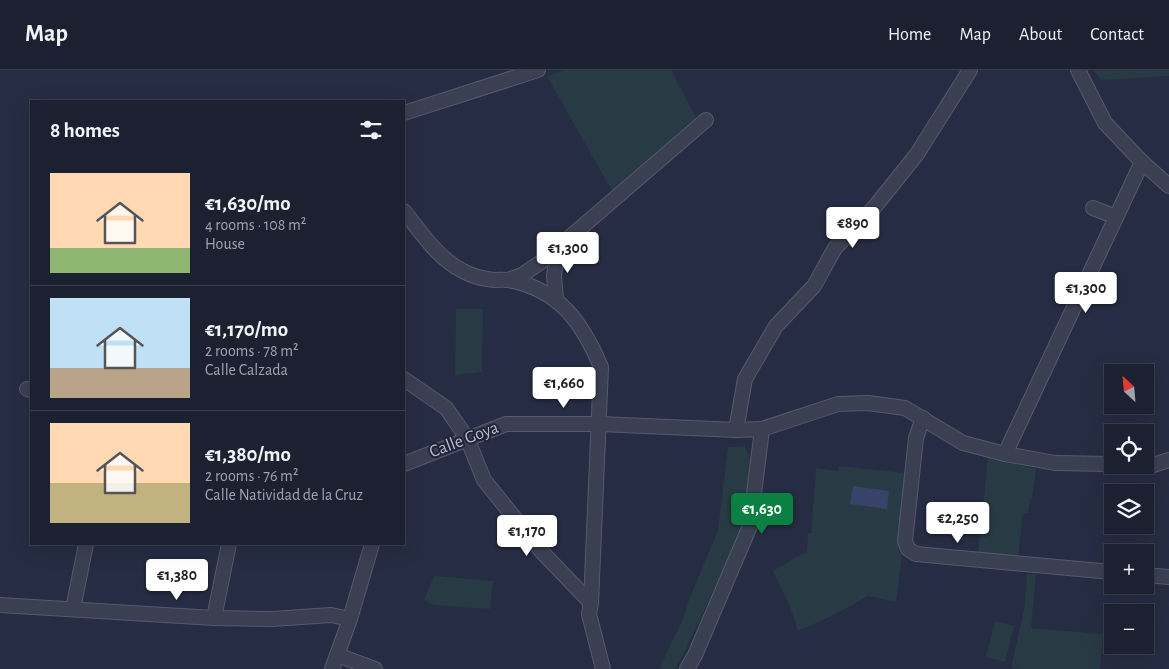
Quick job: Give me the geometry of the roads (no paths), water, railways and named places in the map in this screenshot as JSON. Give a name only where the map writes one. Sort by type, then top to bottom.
[{"type":"street","points":[[405,113],[538,70]]},
{"type":"street","points":[[736,430],[746,379],[776,326],[814,286],[835,248],[873,209],[917,154],[970,70]]},
{"type":"street","points":[[1078,70],[1105,123],[1142,162],[1169,186]]},
{"type":"street","points":[[508,280],[528,270],[558,248],[706,120]]},
{"type":"street","points":[[1005,454],[1142,162]]},
{"type":"street","points":[[1093,208],[1116,217]]},
{"type":"street","points":[[405,213],[448,262],[463,271],[489,280],[508,280],[536,289],[556,299],[590,339],[601,367],[600,424],[589,614],[603,669]]},
{"type":"street","points":[[556,299],[554,276],[558,248]]},
{"type":"street","points":[[405,380],[446,408],[467,438],[484,480],[542,552],[591,603]]},
{"type":"street","name":"Calle Goya","points":[[405,464],[506,424],[600,424],[736,430],[762,429],[838,404],[868,403],[905,408],[963,443],[1005,454],[1055,463],[1104,464]]},
{"type":"street","points":[[923,418],[916,438],[905,541],[908,549],[916,554],[1104,571]]},
{"type":"street","points":[[687,669],[695,655],[750,526],[762,429]]},
{"type":"street","points":[[1154,465],[1169,460]]},
{"type":"street","points":[[73,609],[86,545]]},
{"type":"street","points":[[214,618],[229,545]]},
{"type":"street","points":[[332,669],[350,619],[372,545]]},
{"type":"street","points":[[1154,576],[1169,578]]},
{"type":"street","points":[[0,605],[214,618],[272,620],[332,615],[350,619]]},
{"type":"street","points":[[337,654],[376,669]]},
{"type":"water","points":[[853,486],[889,491],[887,509],[850,504]]}]
